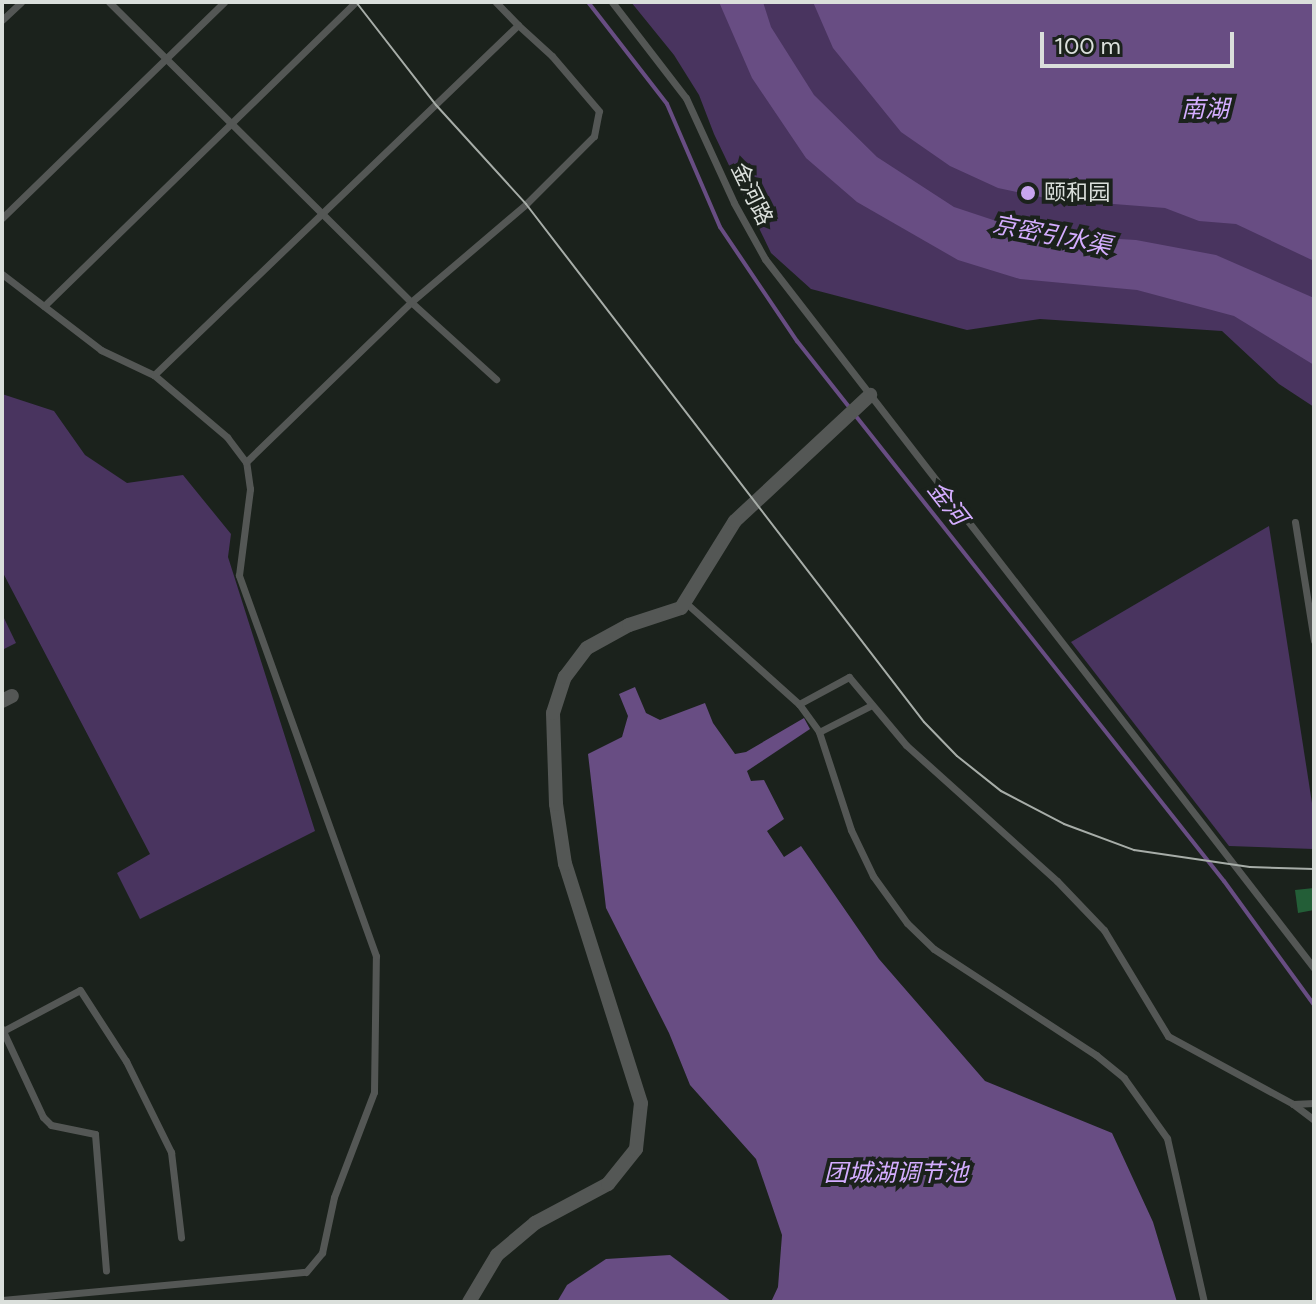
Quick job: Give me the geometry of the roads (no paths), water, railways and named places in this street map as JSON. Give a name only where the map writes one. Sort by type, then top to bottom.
[{"type":"street","points":[[469,1302],[497,1255],[535,1223],[608,1184],[636,1149],[641,1103],[565,864],[556,804],[553,713],[565,677],[587,648],[629,625],[681,608],[735,521],[866,399]]},
{"type":"lane","points":[[2,20],[21,2]]},
{"type":"lane","points":[[109,2],[411,302],[496,379]]},
{"type":"lane","points":[[2,218],[224,2]]},
{"type":"lane","points":[[44,306],[356,2]]},
{"type":"lane","points":[[246,462],[411,302],[526,204],[594,136],[599,111],[552,56],[496,2]]},
{"type":"lane","name":"金河路","points":[[612,2],[686,98],[734,203],[765,259],[866,399],[1314,968]]},
{"type":"lane","points":[[154,375],[518,25]]},
{"type":"lane","points":[[2,274],[101,350],[154,375],[227,437],[246,462],[250,489],[239,575],[376,956],[374,1092],[334,1197],[322,1253],[306,1272],[2,1300]]},
{"type":"lane","points":[[1295,522],[1314,640]]},
{"type":"lane","points":[[686,603],[799,704],[819,732],[851,830],[873,876],[907,923],[934,949],[1096,1055],[1124,1078],[1167,1138],[1204,1302]]},
{"type":"lane","points":[[799,704],[849,677],[906,745],[1057,881],[1104,930],[1168,1036],[1293,1104],[1314,1120]]},
{"type":"lane","points":[[819,732],[872,705]]},
{"type":"lane","points":[[106,1271],[95,1134],[51,1125],[43,1117],[2,1030],[80,990],[126,1061],[171,1152],[181,1237]]},
{"type":"lane","points":[[1293,1104],[1314,1103]]},
{"type":"water","points":[[719,2],[763,2],[771,27],[814,95],[877,157],[954,207],[1035,234],[1136,240],[1216,255],[1314,298],[1314,365],[1234,316],[1137,290],[1020,279],[958,260],[857,202],[806,158],[752,78]]},
{"type":"water","name":"南湖","points":[[813,2],[1314,2],[1314,261],[1236,224],[1199,221],[1165,208],[1050,199],[998,188],[950,166],[901,132],[833,48]]},
{"type":"water","name":"团城湖调节池","points":[[635,687],[646,713],[660,720],[705,703],[713,723],[735,754],[746,752],[804,718],[810,729],[747,771],[751,781],[764,780],[784,819],[767,831],[784,857],[801,846],[879,959],[985,1081],[1112,1133],[1153,1222],[1177,1302],[771,1302],[778,1287],[782,1235],[756,1159],[690,1085],[669,1033],[606,908],[588,754],[622,737],[628,716],[619,694]]},
{"type":"water","points":[[670,1255],[732,1302],[557,1302],[567,1285],[606,1259]]},
{"type":"waterway","name":"金河","points":[[588,2],[667,104],[720,227],[797,341],[850,408]]},
{"type":"waterway","name":"金河","points":[[855,415],[1224,881],[1314,1005]]},
{"type":"tram line","points":[[356,2],[436,105],[526,204],[924,722],[957,756],[1001,791],[1064,824],[1134,850],[1250,867],[1314,869]]},
{"type":"place","name":"颐和园","points":[[1028,193]]},
{"type":"water label","name":"京密引水渠","points":[[1052,235]]}]
